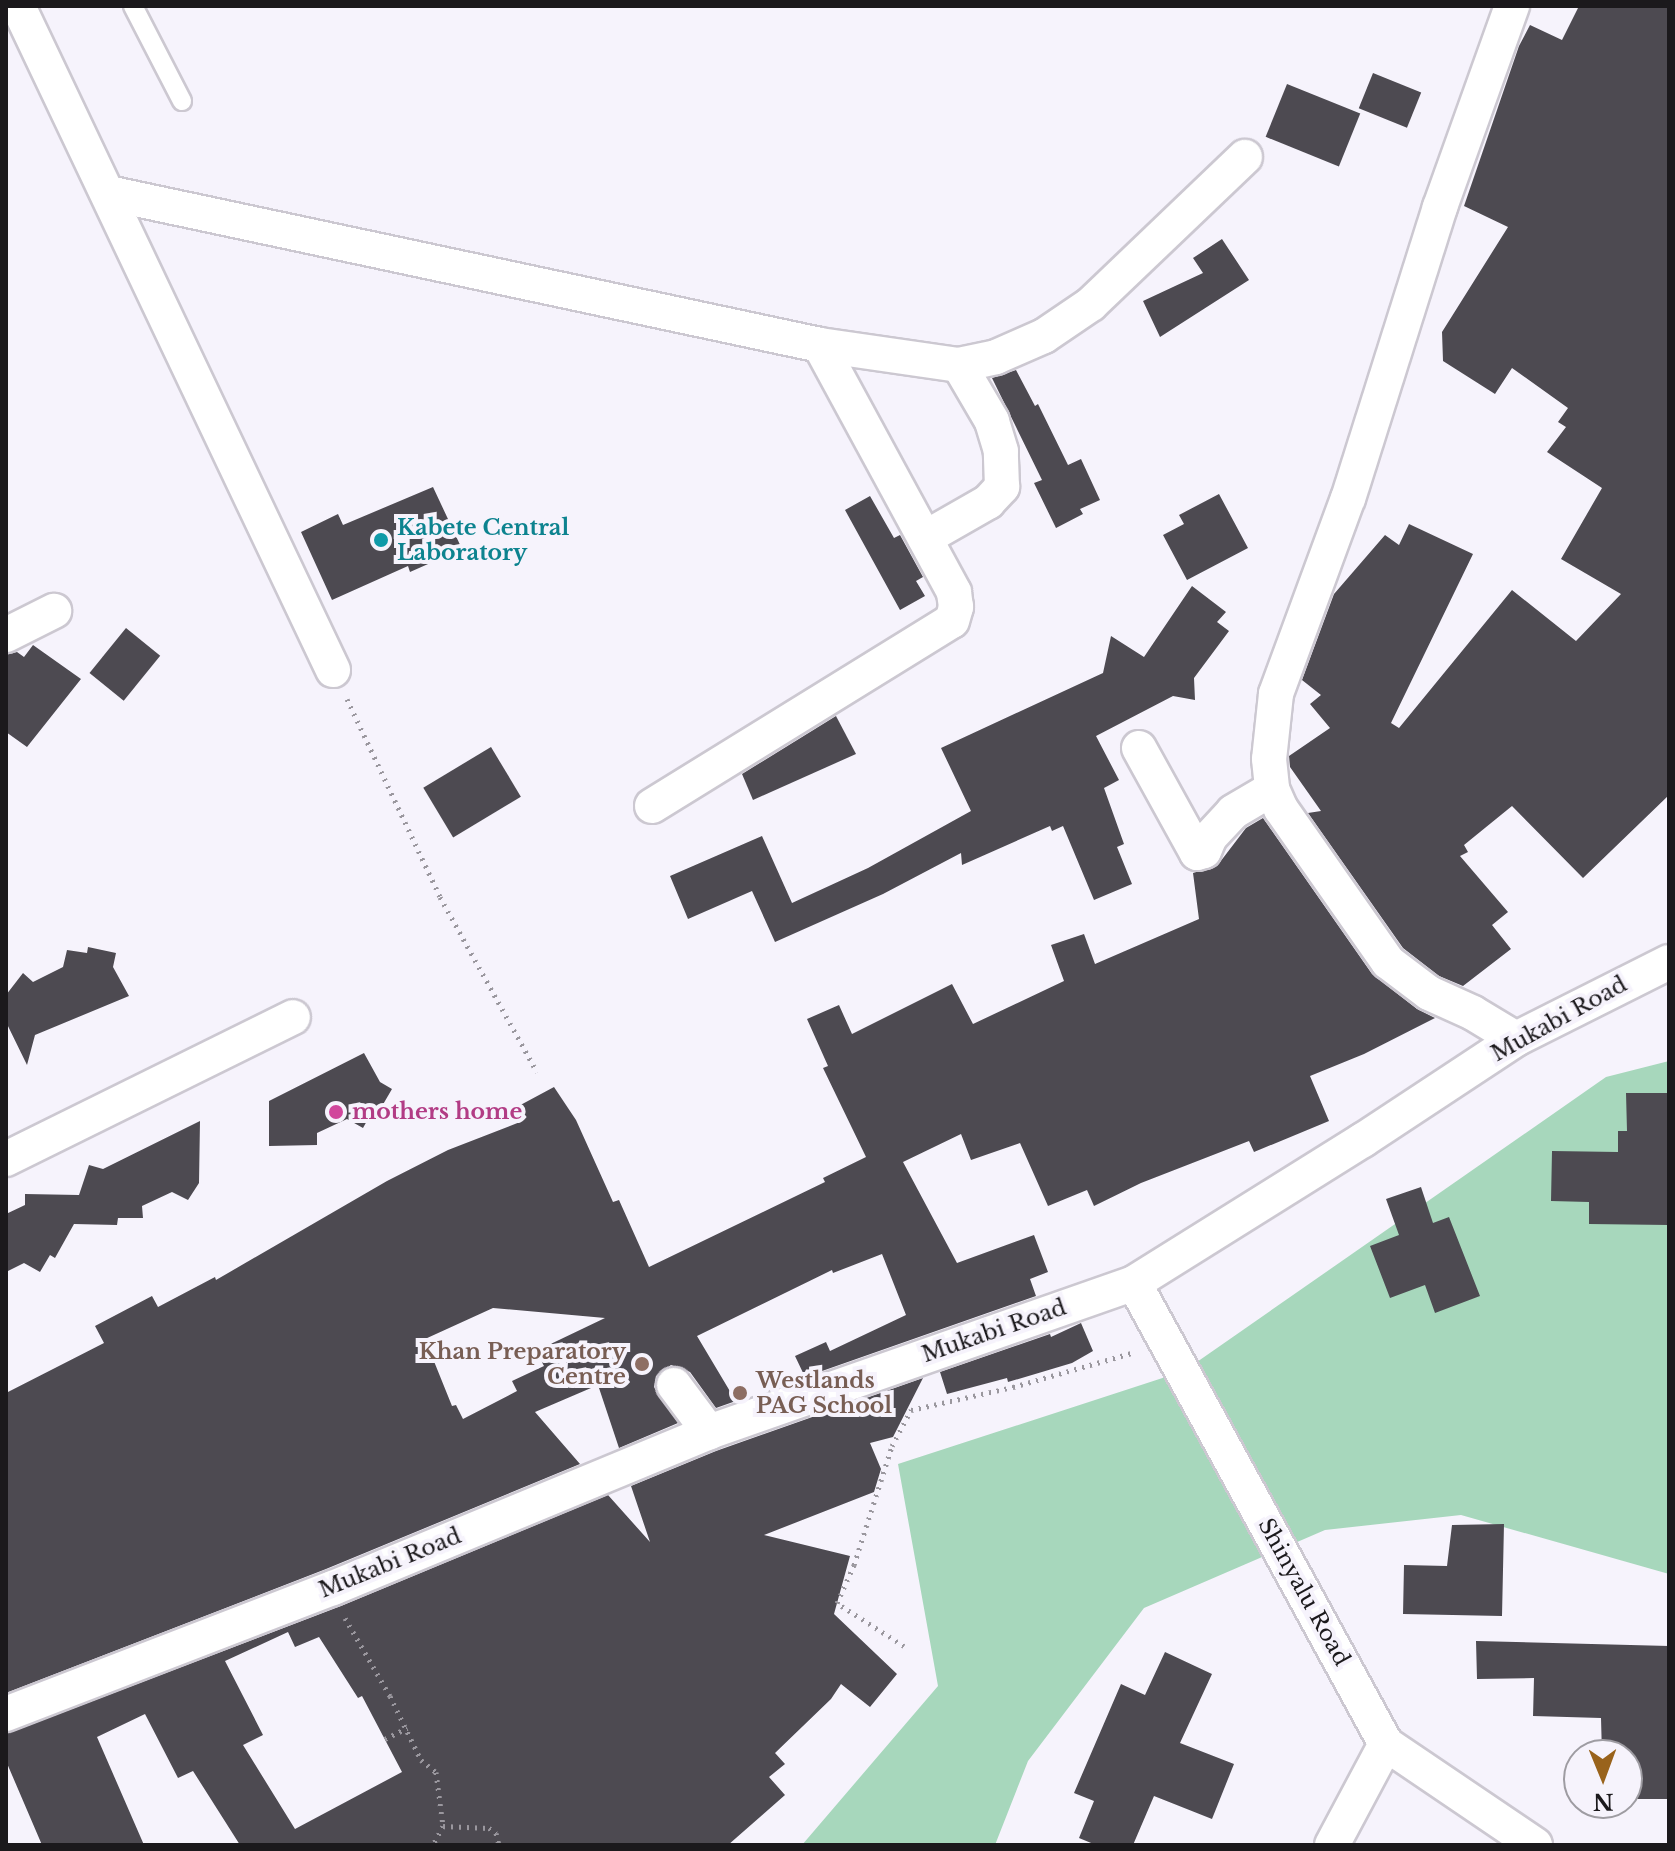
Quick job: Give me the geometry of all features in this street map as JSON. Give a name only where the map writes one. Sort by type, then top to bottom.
[{"type":"street","points":[[18,6],[333,670]]},
{"type":"street","points":[[1512,6],[1440,207],[1348,498],[1276,694],[1269,759],[1272,789],[1281,809],[1388,962],[1429,993],[1473,1013],[1516,1039]]},
{"type":"street","points":[[108,193],[820,345],[959,365],[996,357],[1044,336],[1091,304],[1245,157]]},
{"type":"street","points":[[652,806],[952,621],[956,607],[954,592],[820,345]]},
{"type":"street","points":[[925,538],[988,502],[1002,487],[1001,451],[992,421],[959,365]]},
{"type":"street","points":[[6,635],[54,611]]},
{"type":"street","points":[[1139,748],[1197,853],[1204,851],[1210,837],[1233,812],[1272,789]]},
{"type":"street","name":"Mukabi Road","points":[[6,1714],[333,1588],[709,1432],[1134,1283],[1363,1140],[1516,1039],[1669,962]]},
{"type":"street","points":[[6,1159],[293,1017]]},
{"type":"street","name":"Shinyalu Road","points":[[1134,1283],[1386,1744],[1535,1845]]},
{"type":"street","points":[[674,1385],[709,1432]]},
{"type":"street","points":[[1332,1845],[1386,1744]]},
{"type":"lane","points":[[133,6],[182,101]]},
{"type":"path","points":[[333,670],[440,897],[537,1072]]},
{"type":"path","points":[[904,1646],[837,1603],[854,1565],[892,1446],[911,1410],[1132,1354],[1162,1334]]},
{"type":"path","points":[[333,1588],[347,1624],[407,1728],[421,1760],[436,1772],[443,1826],[433,1845]]},
{"type":"path","points":[[385,1739],[407,1728]]},
{"type":"path","points":[[443,1826],[489,1828],[496,1833],[499,1845]]},
{"type":"green space","points":[[1669,1061],[1669,1574],[1461,1515],[1325,1530],[1144,1608],[1028,1761],[995,1845],[802,1845],[938,1686],[898,1464],[1184,1371],[1606,1077]]},
{"type":"building","points":[[1579,6],[1669,6],[1669,795],[1583,878],[1512,806],[1464,845],[1468,852],[1460,856],[1508,912],[1492,925],[1511,949],[1463,986],[1439,976],[1403,948],[1308,813],[1321,811],[1290,767],[1289,756],[1330,728],[1310,704],[1321,695],[1302,680],[1334,594],[1385,535],[1399,545],[1409,524],[1473,554],[1391,723],[1399,728],[1512,590],[1576,641],[1621,594],[1561,559],[1602,488],[1547,452],[1566,427],[1558,422],[1568,408],[1512,368],[1495,394],[1443,361],[1442,332],[1508,227],[1464,206],[1519,46],[1530,25],[1562,40]]},
{"type":"building","points":[[1373,73],[1421,92],[1407,128],[1359,108]]},
{"type":"building","points":[[1287,84],[1360,114],[1339,166],[1266,137]]},
{"type":"building","points":[[1222,239],[1249,280],[1160,337],[1143,301],[1203,273],[1193,258]]},
{"type":"building","points":[[1016,370],[1035,406],[1038,404],[1068,465],[1081,459],[1100,500],[1080,509],[1083,514],[1056,528],[1034,483],[1042,480],[992,378]]},
{"type":"building","name":"Kabete Central Laboratory","points":[[433,487],[462,549],[410,572],[408,566],[332,600],[301,532],[338,514],[343,525]]},
{"type":"building","points":[[1219,494],[1248,548],[1187,580],[1163,535],[1184,524],[1179,515]]},
{"type":"building","points":[[870,496],[894,538],[900,535],[923,577],[916,581],[925,596],[900,610],[845,510]]},
{"type":"building","points":[[1192,586],[1226,612],[1217,622],[1229,631],[1194,678],[1195,700],[1173,696],[1096,736],[1119,780],[1104,788],[1124,844],[1117,847],[1132,884],[1094,900],[1063,826],[1052,831],[1050,826],[962,865],[961,853],[883,894],[775,942],[752,891],[688,919],[670,876],[762,836],[792,903],[868,868],[971,811],[941,748],[1103,673],[1111,636],[1144,657]]},
{"type":"building","points":[[126,628],[160,656],[124,701],[89,673]]},
{"type":"building","points":[[33,645],[81,679],[27,747],[6,732],[6,655],[17,652],[24,657]]},
{"type":"building","points":[[836,716],[856,754],[753,800],[742,774]]},
{"type":"building","points":[[491,747],[521,797],[453,837],[423,788]]},
{"type":"building","points":[[1263,818],[1372,974],[1417,1009],[1435,1018],[1364,1054],[1310,1076],[1329,1121],[1254,1152],[1249,1141],[1141,1183],[1094,1206],[1087,1190],[1048,1206],[1020,1143],[971,1160],[961,1134],[903,1162],[957,1263],[1034,1235],[1048,1272],[1030,1279],[1036,1296],[805,1377],[795,1356],[826,1342],[830,1351],[906,1315],[882,1254],[833,1273],[832,1270],[697,1336],[731,1393],[744,1386],[750,1396],[716,1408],[690,1372],[671,1365],[656,1376],[654,1387],[678,1423],[619,1448],[598,1385],[535,1412],[580,1464],[326,1569],[6,1693],[6,1393],[104,1343],[95,1326],[152,1296],[158,1307],[215,1277],[216,1280],[387,1181],[448,1150],[520,1122],[513,1109],[554,1087],[576,1120],[613,1202],[619,1200],[649,1267],[825,1182],[823,1178],[866,1157],[823,1068],[828,1066],[807,1019],[839,1005],[852,1034],[952,984],[973,1024],[1064,981],[1051,945],[1084,934],[1095,964],[1199,919],[1193,873],[1217,866],[1246,828]],"holes":[[[493,1308],[605,1318],[536,1351],[544,1366],[512,1381],[517,1391],[463,1419],[456,1405],[452,1406],[425,1339]]]},
{"type":"building","points":[[88,947],[116,953],[113,967],[129,996],[35,1035],[27,1065],[6,1022],[6,995],[23,973],[33,982],[63,967],[67,950],[87,953]]},
{"type":"building","points":[[364,1053],[380,1082],[392,1089],[378,1113],[373,1110],[363,1128],[347,1119],[317,1133],[317,1145],[269,1146],[269,1101]]},
{"type":"building","points":[[1626,1093],[1669,1093],[1669,1225],[1589,1224],[1589,1202],[1551,1201],[1552,1151],[1618,1152],[1618,1131],[1627,1131]]},
{"type":"building","points":[[200,1121],[199,1183],[188,1200],[172,1192],[142,1206],[143,1218],[118,1218],[117,1225],[74,1224],[55,1258],[50,1255],[40,1272],[24,1263],[6,1272],[6,1214],[25,1205],[25,1194],[79,1195],[89,1165],[103,1169]]},
{"type":"building","points":[[1421,1187],[1433,1223],[1449,1217],[1480,1296],[1435,1313],[1425,1285],[1390,1298],[1370,1246],[1399,1235],[1386,1199]]},
{"type":"building","points":[[1081,1323],[1093,1351],[1072,1363],[1008,1382],[1007,1378],[947,1394],[940,1372],[1050,1334],[1051,1337]]},
{"type":"building","points":[[923,1378],[893,1437],[870,1443],[881,1469],[874,1492],[764,1535],[850,1556],[834,1614],[897,1674],[870,1707],[841,1684],[831,1699],[775,1753],[785,1764],[769,1777],[785,1795],[728,1845],[240,1845],[193,1771],[178,1778],[145,1714],[97,1737],[144,1845],[42,1845],[6,1761],[6,1734],[341,1606],[608,1495],[650,1542],[631,1486],[716,1451]],"holes":[[[288,1632],[295,1647],[319,1637],[358,1698],[362,1696],[402,1772],[295,1829],[243,1745],[263,1735],[225,1661]]]},
{"type":"building","points":[[1504,1524],[1502,1616],[1403,1614],[1404,1565],[1447,1566],[1452,1525]]},
{"type":"building","points":[[1476,1641],[1669,1646],[1667,1799],[1643,1799],[1643,1739],[1602,1739],[1601,1718],[1533,1716],[1534,1678],[1477,1679]]},
{"type":"building","points":[[1165,1652],[1212,1674],[1180,1743],[1234,1764],[1212,1819],[1154,1796],[1133,1845],[1096,1845],[1079,1838],[1094,1801],[1074,1793],[1121,1684],[1145,1695]]},
{"type":"place","name":"Kabete Central Laboratory","points":[[381,540]]},
{"type":"place","name":"mothers home","points":[[336,1112]]},
{"type":"place","name":"Khan Preparatory Centre","points":[[642,1364]]},
{"type":"place","name":"Westlands PAG School","points":[[740,1393]]}]
